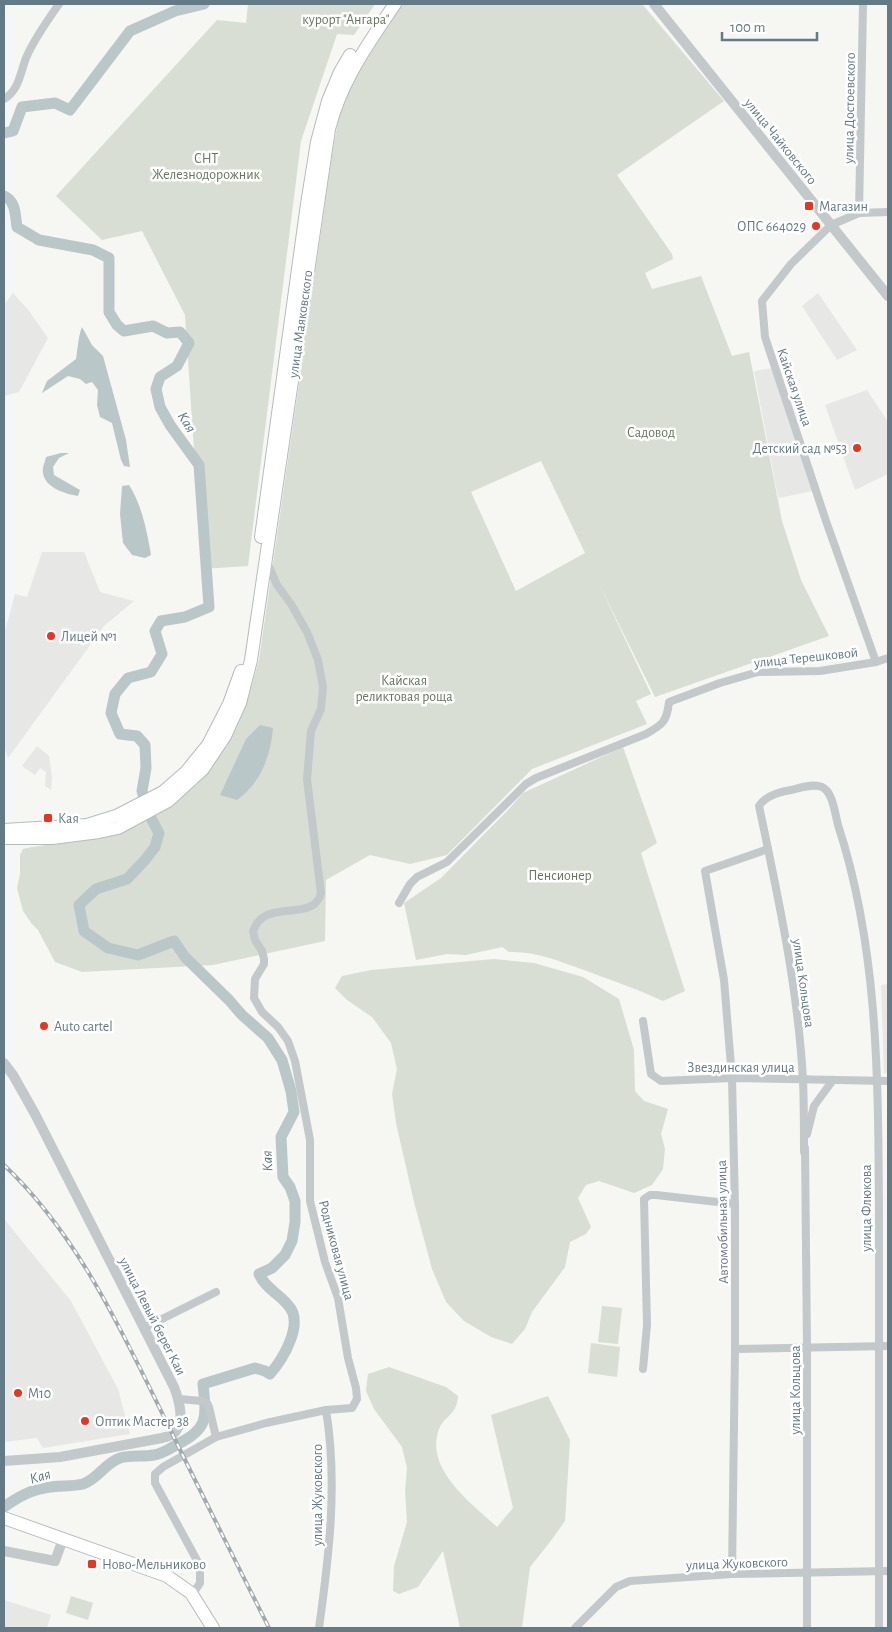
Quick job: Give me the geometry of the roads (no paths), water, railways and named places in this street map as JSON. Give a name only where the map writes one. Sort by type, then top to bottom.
[{"type":"main road","name":"улица Маяковского","points":[[165,796],[208,745],[229,704],[239,678],[257,571],[307,204],[323,116],[340,72],[385,4]]},
{"type":"main road","name":"улица Маяковского","points":[[165,796],[204,769],[225,736],[240,703],[252,660],[329,129],[339,94],[350,71],[395,4]]},
{"type":"main road","points":[[4,838],[68,837],[118,828],[131,815],[165,796]]},
{"type":"main road","points":[[4,830],[87,825],[116,816],[131,815]]},
{"type":"main road","points":[[4,1518],[168,1576],[191,1592],[212,1628]]},
{"type":"street","points":[[4,99],[10,95],[17,85],[26,58],[59,4]]},
{"type":"street","name":"улица Чайковского","points":[[654,4],[888,296]]},
{"type":"street","name":"улица Достоевского","points":[[860,213],[863,4]]},
{"type":"street","name":"Кайская улица","points":[[876,662],[826,521],[765,336],[762,301],[791,264],[831,225],[860,213],[888,212]]},
{"type":"street","name":"Родниковая улица","points":[[266,560],[277,585],[291,604],[307,632],[318,660],[323,687],[320,709],[311,731],[308,779],[320,899],[315,905],[308,908],[266,915],[259,920],[253,932],[264,959],[264,964],[256,979],[254,998],[262,1012],[278,1027],[288,1041],[295,1061],[310,1140],[310,1200],[324,1262],[338,1298],[348,1358],[358,1394],[352,1408],[326,1410]]},
{"type":"street","name":"улица Терешковой","points":[[399,904],[410,884],[417,877],[448,862],[526,784],[536,778],[658,728],[665,719],[669,702],[720,683],[758,672],[820,671],[876,662],[888,658]]},
{"type":"street","name":"улица Кольцова","points":[[807,1628],[807,1347],[803,1080],[794,996],[776,883],[759,806],[762,800],[782,792],[814,786],[823,787],[828,793]]},
{"type":"street","name":"улица Флюкова","points":[[828,793],[842,837],[859,909],[872,989],[878,1081],[884,1346],[878,1571],[879,1628]]},
{"type":"street","name":"Автомобильная улица","points":[[732,1574],[735,1204],[732,1078],[724,980],[705,871],[768,849]]},
{"type":"street","name":"Звездинская улица","points":[[643,1021],[651,1074],[661,1081],[732,1078],[888,1081]]},
{"type":"street","name":"улица Левый берег Каи","points":[[4,1063],[35,1114],[179,1399],[180,1422],[174,1433],[162,1438],[60,1457],[4,1461]]},
{"type":"street","name":"улица Кольцова","points":[[804,1152],[814,1106],[833,1080]]},
{"type":"street","points":[[643,1369],[647,1325],[644,1199],[646,1196],[656,1195],[735,1204]]},
{"type":"street","points":[[144,1328],[216,1292]]},
{"type":"street","points":[[735,1349],[884,1346]]},
{"type":"street","points":[[179,1399],[204,1403],[216,1437]]},
{"type":"street","points":[[191,1592],[200,1583],[200,1566],[155,1483],[155,1474],[163,1467],[216,1437],[266,1423],[326,1410]]},
{"type":"street","name":"улица Жуковского","points":[[319,1628],[330,1554],[332,1454],[326,1410]]},
{"type":"street","points":[[4,1551],[55,1561],[62,1539]]},
{"type":"street","name":"улица Жуковского","points":[[575,1628],[616,1587],[630,1581],[732,1574],[888,1571]]},
{"type":"waterway","name":"Кая","points":[[4,133],[13,131],[22,107],[55,103],[70,110],[130,31],[175,11],[204,4]]},
{"type":"waterway","name":"Кая","points":[[4,196],[13,205],[17,227],[39,240],[93,250],[109,258],[109,312],[117,325],[124,331],[153,326],[167,333],[180,332],[189,343],[177,366],[160,377],[156,389],[160,407],[170,425],[199,465],[209,607],[185,617],[161,621],[155,631],[162,654],[151,672],[128,678],[115,694],[111,713],[120,734],[137,736],[145,745],[146,768],[142,791],[151,818],[159,833],[155,847],[127,879],[96,889],[79,905],[84,931],[108,948],[138,955],[174,941],[185,957],[242,1015],[268,1038],[282,1060],[291,1091],[294,1112],[281,1137],[283,1177],[290,1187],[295,1201],[295,1222],[292,1241],[285,1255],[272,1268],[259,1274],[268,1287],[288,1305],[293,1313],[294,1321],[293,1331],[286,1350],[270,1374],[255,1368],[203,1384],[205,1413],[201,1426],[188,1438],[166,1451],[154,1455],[120,1458],[110,1463],[88,1482],[39,1489],[23,1495],[4,1507]]},
{"type":"railway","points":[[4,1165],[54,1221],[114,1317],[269,1628]]},
{"type":"place","name":"Магазин","points":[[809,206]]},
{"type":"place","name":"ОПС 664029","points":[[816,226]]},
{"type":"place","name":"Детский сад №53","points":[[857,448]]},
{"type":"place","name":"Лицей №1","points":[[51,636]]},
{"type":"place","name":"Кая","points":[[48,818]]},
{"type":"place","name":"Auto cartel","points":[[44,1026]]},
{"type":"place","name":"M10","points":[[18,1393]]},
{"type":"place","name":"Оптик Мастер 38","points":[[85,1421]]},
{"type":"place","name":"Ново-Мельниково","points":[[92,1564]]},
{"type":"park label","name":"курорт \"Ангара\"","points":[[346,19]]},
{"type":"park label","name":"СНТ Железнодорожник","points":[[206,166]]},
{"type":"park label","name":"Садовод","points":[[651,432]]},
{"type":"park label","name":"Кайская реликтовая роща","points":[[404,688]]},
{"type":"park label","name":"Пенсионер","points":[[560,875]]}]
